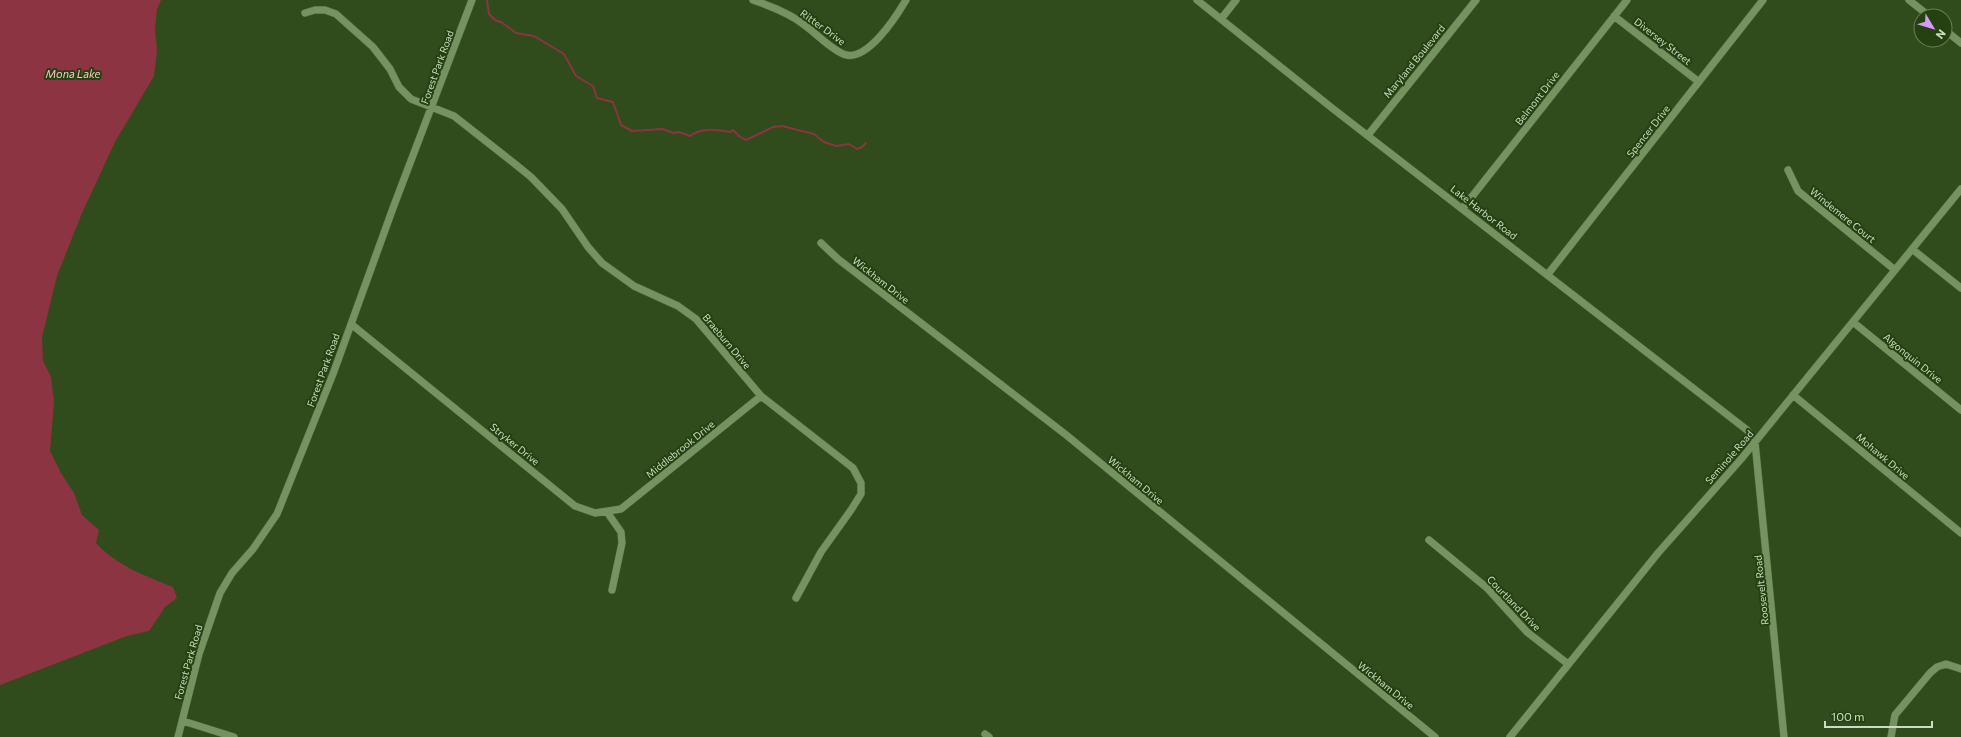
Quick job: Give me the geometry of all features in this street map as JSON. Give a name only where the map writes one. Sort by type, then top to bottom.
[{"type":"street","name":"Forest Park Road","points":[[178,737],[199,654],[220,593],[232,573],[254,550],[274,520],[308,439],[413,154],[432,108],[472,0]]},
{"type":"street","name":"Ritter Drive","points":[[753,0],[776,8],[802,23],[835,49],[848,56],[856,55],[868,48],[906,0]]},
{"type":"street","name":"Lake Harbor Road","points":[[1197,0],[1368,136],[1548,274],[1746,430],[1755,442]]},
{"type":"street","points":[[1221,19],[1236,0]]},
{"type":"street","name":"Maryland Boulevard","points":[[1368,136],[1476,0]]},
{"type":"street","name":"Belmont Drive","points":[[1463,208],[1627,0]]},
{"type":"street","name":"Spencer Drive","points":[[1548,274],[1763,0]]},
{"type":"street","points":[[1909,0],[1918,8]]},
{"type":"street","name":"Braeburn Drive","points":[[305,13],[315,10],[326,10],[336,14],[373,48],[390,69],[399,87],[411,100],[454,116],[531,177],[562,209],[588,247],[604,265],[634,286],[678,306],[696,319],[761,396],[853,468],[861,482],[860,494],[851,510],[821,552],[796,598]]},
{"type":"street","name":"Diversey Street","points":[[1614,16],[1698,82]]},
{"type":"street","points":[[1953,36],[1961,43]]},
{"type":"street","name":"Windemere Court","points":[[1788,170],[1798,191],[1895,270]]},
{"type":"street","name":"Seminole Road","points":[[1510,737],[1658,553],[1755,442],[1961,189]]},
{"type":"street","name":"Wickham Drive","points":[[821,243],[838,259],[1065,434],[1435,737]]},
{"type":"street","points":[[1912,249],[1961,288]]},
{"type":"street","name":"Algonquin Drive","points":[[1853,322],[1961,410]]},
{"type":"street","name":"Stryker Drive","points":[[351,324],[575,506],[595,512],[608,512]]},
{"type":"street","name":"Mohawk Drive","points":[[1793,395],[1961,533]]},
{"type":"street","name":"Middlebrook Drive","points":[[608,512],[620,509],[761,396]]},
{"type":"street","name":"Roosevelt Road","points":[[1755,442],[1784,737]]},
{"type":"street","points":[[608,512],[621,532],[622,543],[612,590]]},
{"type":"street","name":"Courtland Drive","points":[[1429,540],[1487,588],[1527,632],[1568,664]]},
{"type":"street","points":[[1891,737],[1895,715],[1930,673],[1938,667],[1946,664],[1961,669]]},
{"type":"street","points":[[183,721],[234,737]]},
{"type":"water","name":"Mona Lake","points":[[0,0],[161,0],[157,9],[155,28],[157,51],[154,76],[115,142],[82,213],[57,276],[42,337],[43,361],[51,377],[54,402],[50,451],[61,473],[74,493],[82,515],[99,530],[96,543],[122,564],[173,587],[177,598],[165,607],[149,631],[127,636],[0,685]]},
{"type":"waterway","points":[[487,0],[489,14],[495,20],[501,22],[516,33],[534,36],[564,54],[576,76],[593,86],[597,98],[613,102],[621,125],[632,131],[662,129],[674,133],[679,132],[690,136],[704,130],[730,132],[733,130],[746,140],[773,127],[782,126],[814,134],[824,142],[836,146],[849,144],[857,149],[866,143]]}]
